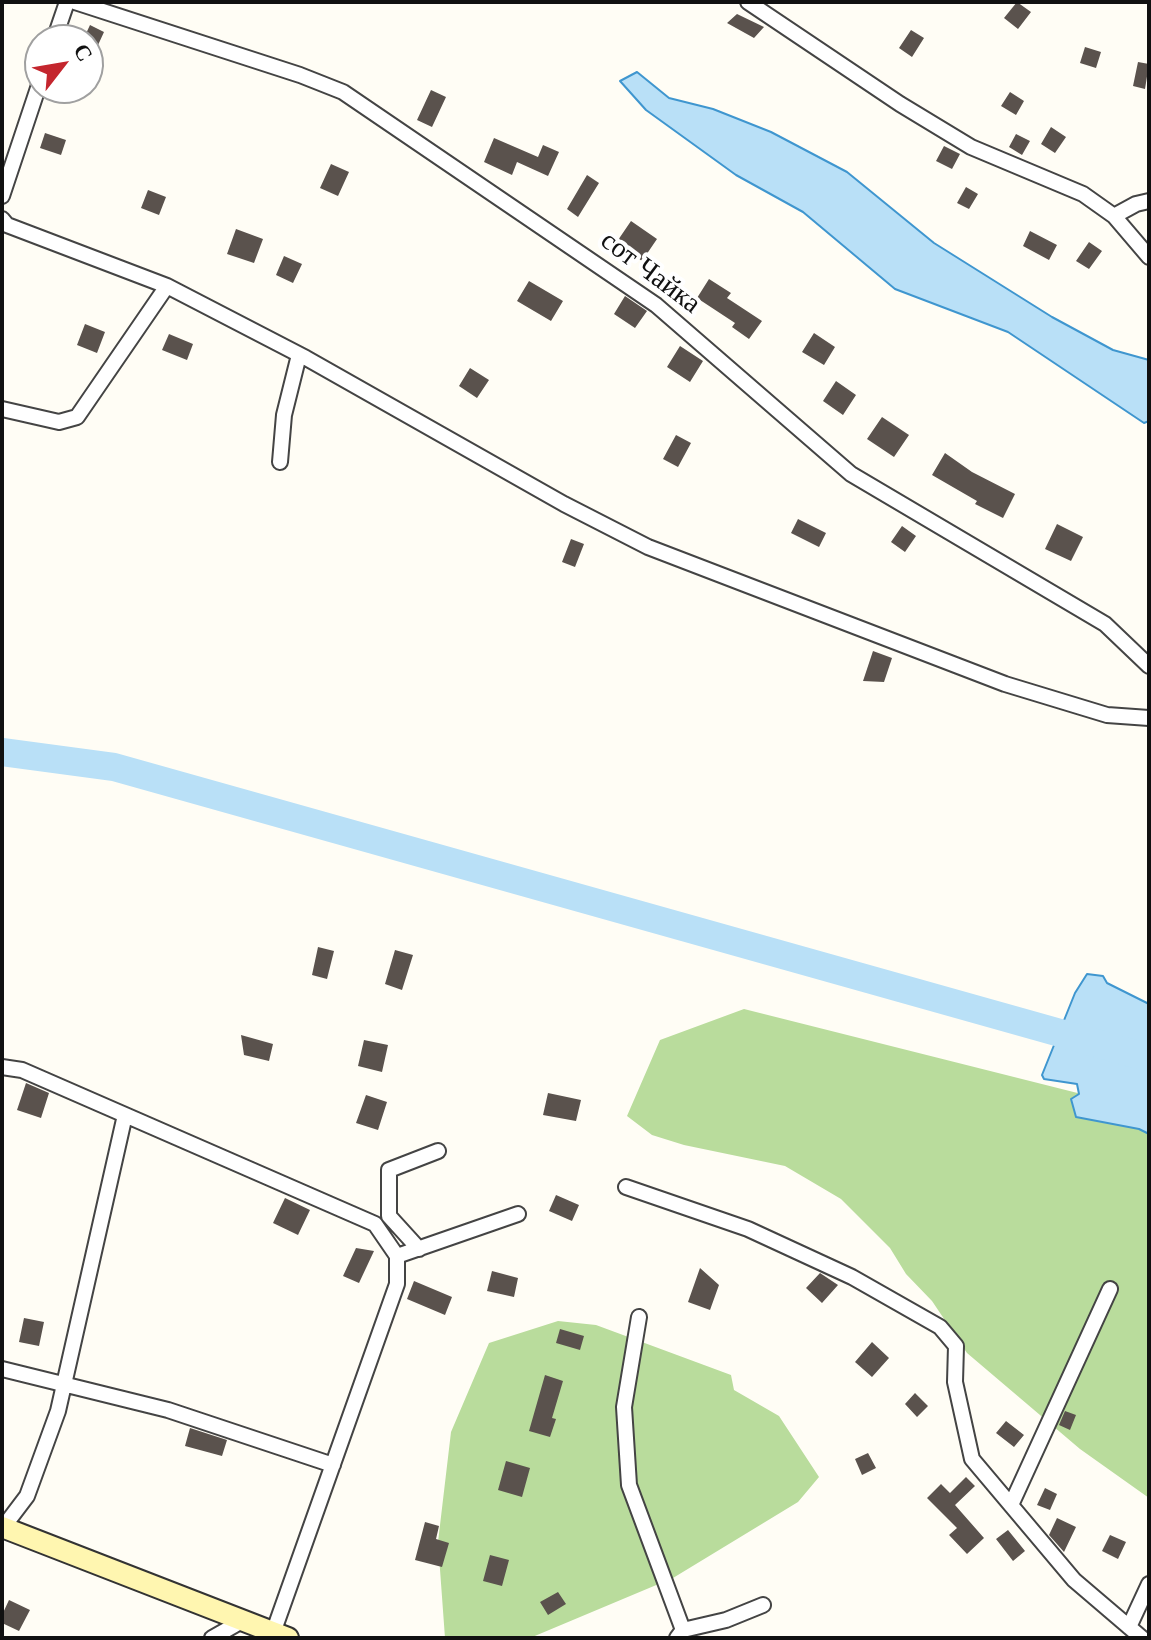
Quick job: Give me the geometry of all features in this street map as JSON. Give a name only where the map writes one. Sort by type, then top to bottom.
[{"type":"main road","points":[[2,1528],[281,1636]]},
{"type":"street","points":[[59,24],[67,2]]},
{"type":"street","name":"сот Чайка","points":[[75,2],[300,75],[343,92],[656,305],[851,474],[1105,624],[1149,666]]},
{"type":"street","points":[[748,2],[900,104],[971,147],[1083,194],[1114,216],[1149,257]]},
{"type":"street","points":[[2,196],[33,104]]},
{"type":"street","points":[[1114,216],[1149,201]]},
{"type":"street","points":[[2,219],[7,225],[167,286],[648,547],[1005,684],[1107,715],[1149,718]]},
{"type":"street","points":[[2,409],[59,422],[77,417],[167,286]]},
{"type":"street","points":[[280,462],[284,415],[299,355]]},
{"type":"street","points":[[2,1067],[22,1070],[375,1224],[397,1256],[397,1284],[333,1465],[281,1636]]},
{"type":"street","points":[[2,1528],[27,1496],[58,1411],[125,1115]]},
{"type":"street","points":[[419,1249],[389,1216],[389,1170],[438,1151]]},
{"type":"street","points":[[626,1187],[748,1229],[852,1277],[940,1327],[956,1346],[955,1382],[972,1459],[1074,1580],[1142,1638]]},
{"type":"street","points":[[397,1256],[518,1214]]},
{"type":"street","points":[[1011,1505],[1110,1289]]},
{"type":"street","points":[[639,1317],[624,1407],[629,1485],[680,1634],[763,1605]]},
{"type":"street","points":[[2,1369],[168,1410],[333,1465]]},
{"type":"street","points":[[1129,1627],[1149,1584]]},
{"type":"street","points":[[212,1638],[242,1621]]},
{"type":"green space","points":[[744,1009],[1149,1111],[1149,1498],[1080,1449],[967,1353],[932,1301],[906,1274],[890,1248],[841,1199],[785,1166],[684,1145],[652,1135],[627,1116],[660,1040]]},
{"type":"green space","points":[[558,1321],[596,1325],[731,1375],[734,1390],[779,1416],[819,1477],[798,1502],[673,1578],[530,1638],[445,1638],[438,1542],[451,1432],[489,1343]]},
{"type":"water","points":[[637,72],[669,98],[713,109],[771,132],[847,172],[934,243],[1052,317],[1113,350],[1149,360],[1149,421],[1144,423],[1008,332],[895,289],[803,212],[736,175],[646,110],[620,81]]},
{"type":"water","points":[[1087,974],[1103,976],[1107,983],[1149,1004],[1149,1134],[1139,1129],[1076,1117],[1071,1099],[1079,1094],[1077,1084],[1044,1079],[1042,1075],[1075,993]]},
{"type":"building","points":[[1017,2],[1031,12],[1018,29],[1004,18]]},
{"type":"building","points":[[737,14],[764,27],[754,38],[727,23]]},
{"type":"building","points":[[911,30],[924,38],[912,57],[899,48]]},
{"type":"building","points":[[1085,47],[1101,52],[1096,68],[1080,63]]},
{"type":"building","points":[[1138,62],[1149,64],[1145,89],[1133,86]]},
{"type":"building","points":[[431,90],[446,97],[432,127],[417,120]]},
{"type":"building","points":[[1010,92],[1024,101],[1016,115],[1001,106]]},
{"type":"building","points":[[1051,127],[1066,137],[1055,153],[1041,144]]},
{"type":"building","points":[[45,133],[66,140],[61,155],[40,148]]},
{"type":"building","points":[[1016,134],[1030,141],[1022,155],[1009,147]]},
{"type":"building","points":[[494,138],[538,157],[543,145],[559,152],[548,176],[517,162],[512,175],[484,162]]},
{"type":"building","points":[[944,146],[960,154],[952,169],[936,161]]},
{"type":"building","points":[[331,164],[349,172],[338,196],[320,188]]},
{"type":"building","points":[[587,175],[599,183],[578,217],[567,209]]},
{"type":"building","points":[[966,187],[978,194],[969,209],[957,203]]},
{"type":"building","points":[[148,190],[166,197],[159,215],[141,208]]},
{"type":"building","points":[[631,221],[657,239],[642,261],[616,243]]},
{"type":"building","points":[[236,229],[263,239],[254,263],[227,254]]},
{"type":"building","points":[[1030,231],[1057,245],[1049,260],[1023,246]]},
{"type":"building","points":[[1089,242],[1102,251],[1089,269],[1076,261]]},
{"type":"building","points":[[284,256],[302,264],[293,283],[276,275]]},
{"type":"building","points":[[709,279],[731,293],[727,298],[762,321],[749,339],[732,327],[735,323],[697,298]]},
{"type":"building","points":[[529,281],[563,301],[551,321],[517,301]]},
{"type":"building","points":[[625,296],[647,311],[635,328],[614,314]]},
{"type":"building","points":[[85,324],[105,332],[97,353],[77,345]]},
{"type":"building","points":[[814,333],[835,347],[824,365],[802,352]]},
{"type":"building","points":[[169,334],[193,344],[187,360],[162,350]]},
{"type":"building","points":[[680,346],[703,361],[690,382],[667,367]]},
{"type":"building","points":[[470,368],[489,380],[477,398],[459,386]]},
{"type":"building","points":[[836,381],[856,395],[843,415],[823,401]]},
{"type":"building","points":[[882,417],[909,435],[894,457],[867,439]]},
{"type":"building","points":[[676,435],[691,443],[678,467],[663,459]]},
{"type":"building","points":[[945,453],[972,472],[1015,494],[1003,518],[975,504],[977,501],[932,475]]},
{"type":"building","points":[[798,519],[826,533],[819,547],[791,533]]},
{"type":"building","points":[[1057,524],[1083,537],[1071,561],[1045,549]]},
{"type":"building","points":[[902,526],[916,536],[905,552],[891,542]]},
{"type":"building","points":[[571,539],[584,544],[575,567],[562,562]]},
{"type":"building","points":[[873,651],[892,658],[884,682],[863,681]]},
{"type":"building","points":[[318,947],[334,951],[327,979],[312,975]]},
{"type":"building","points":[[395,950],[413,955],[402,990],[385,984]]},
{"type":"building","points":[[241,1035],[273,1044],[269,1061],[244,1055]]},
{"type":"building","points":[[364,1040],[388,1045],[382,1072],[358,1066]]},
{"type":"building","points":[[26,1083],[49,1093],[41,1118],[17,1110]]},
{"type":"building","points":[[548,1093],[581,1100],[576,1121],[543,1115]]},
{"type":"building","points":[[366,1095],[387,1102],[378,1130],[356,1123]]},
{"type":"building","points":[[556,1195],[579,1205],[572,1221],[549,1211]]},
{"type":"building","points":[[285,1198],[310,1210],[298,1235],[273,1223]]},
{"type":"building","points":[[356,1248],[374,1251],[359,1283],[343,1276]]},
{"type":"building","points":[[700,1268],[719,1285],[710,1310],[688,1302]]},
{"type":"building","points":[[492,1271],[518,1278],[514,1297],[487,1291]]},
{"type":"building","points":[[820,1273],[838,1285],[822,1303],[806,1288]]},
{"type":"building","points":[[414,1281],[452,1297],[445,1315],[407,1299]]},
{"type":"building","points":[[24,1318],[44,1322],[39,1346],[19,1342]]},
{"type":"building","points":[[560,1329],[584,1336],[580,1350],[556,1343]]},
{"type":"building","points":[[872,1342],[889,1358],[872,1377],[855,1362]]},
{"type":"building","points":[[545,1375],[563,1381],[550,1437],[529,1431]]},
{"type":"building","points":[[915,1393],[928,1406],[917,1417],[905,1404]]},
{"type":"building","points":[[1065,1411],[1076,1415],[1070,1430],[1059,1425]]},
{"type":"building","points":[[1006,1421],[1024,1435],[1014,1447],[996,1433]]},
{"type":"building","points":[[190,1428],[227,1440],[222,1456],[185,1446]]},
{"type":"building","points":[[868,1453],[876,1468],[862,1475],[855,1459]]},
{"type":"building","points":[[506,1461],[530,1468],[522,1497],[498,1490]]},
{"type":"building","points":[[966,1477],[975,1486],[955,1505],[984,1538],[967,1554],[949,1535],[957,1528],[927,1498],[941,1484],[950,1493]]},
{"type":"building","points":[[1045,1488],[1057,1494],[1050,1510],[1037,1505]]},
{"type":"building","points":[[1057,1518],[1076,1527],[1064,1552],[1049,1535]]},
{"type":"building","points":[[425,1522],[439,1526],[436,1539],[449,1543],[442,1567],[415,1560]]},
{"type":"building","points":[[1008,1530],[1025,1551],[1013,1561],[996,1539]]},
{"type":"building","points":[[1110,1535],[1126,1542],[1118,1559],[1102,1551]]},
{"type":"building","points":[[490,1555],[509,1560],[502,1586],[483,1581]]},
{"type":"building","points":[[558,1592],[566,1604],[548,1615],[540,1602]]},
{"type":"building","points":[[9,1600],[30,1610],[19,1631],[2,1623]]},
{"type":"waterway","points":[[2,752],[114,767],[1149,1058]]}]
